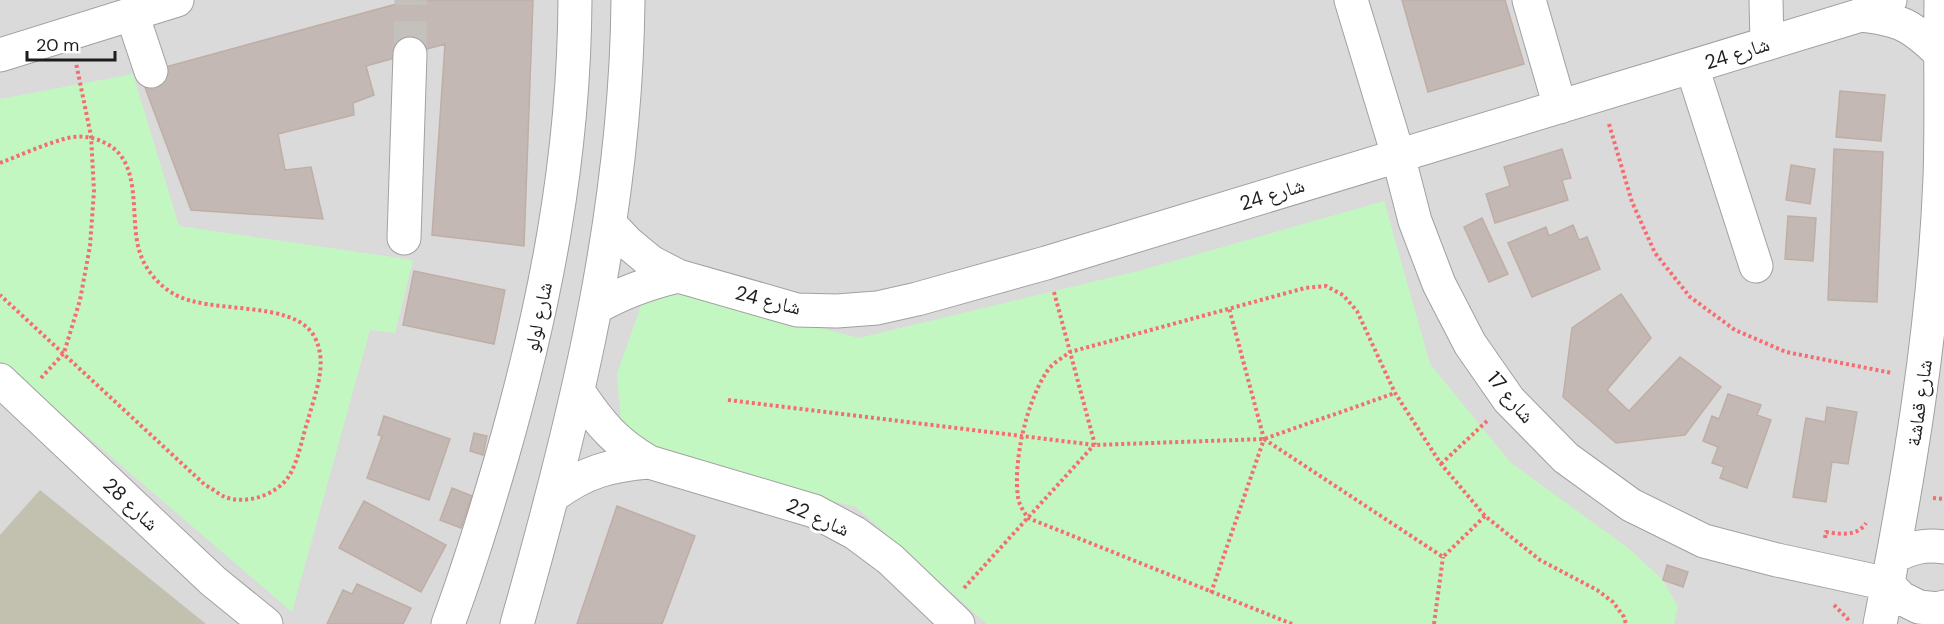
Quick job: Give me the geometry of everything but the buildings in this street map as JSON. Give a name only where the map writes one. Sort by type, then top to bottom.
[{"type":"street","points":[[0,55],[177,0]]},
{"type":"street","name":"شارع لولو","points":[[448,624],[462,587],[512,421],[533,344],[550,262],[562,184],[570,106],[574,0]]},
{"type":"street","points":[[517,624],[554,495],[597,307],[622,122],[628,0]]},
{"type":"street","name":"شارع 17","points":[[1351,0],[1398,155],[1414,220],[1439,284],[1470,344],[1509,400],[1566,458],[1631,506],[1704,541],[1777,560],[1890,571]]},
{"type":"street","points":[[1529,0],[1560,107]]},
{"type":"street","points":[[1766,0],[1767,44]]},
{"type":"street","name":"شارع قماشة","points":[[1880,624],[1913,446],[1930,312],[1940,177],[1941,0]]},
{"type":"street","name":"شارع 24","points":[[610,224],[644,256],[678,276],[797,310],[837,311],[878,308],[1046,263],[1767,44],[1875,8],[1891,19],[1918,32],[1940,52]]},
{"type":"street","points":[[132,14],[151,71]]},
{"type":"street","points":[[404,238],[410,54]]},
{"type":"street","points":[[1692,67],[1756,266]]},
{"type":"street","name":"شارع 24","points":[[597,307],[621,293],[678,276]]},
{"type":"street","name":"شارع 28","points":[[10,390],[213,581],[266,624]]},
{"type":"street","name":"شارع 22","points":[[578,391],[609,433],[627,449],[649,462],[814,511],[855,533],[890,559],[951,617]]},
{"type":"street","name":"شارع 22","points":[[554,495],[574,480],[598,470],[623,464],[649,462]]},
{"type":"street","points":[[1944,547],[1928,545],[1909,548],[1890,571],[1901,598],[1919,607],[1938,609],[1944,607]]},
{"type":"path","points":[[10,390],[64,353],[80,300],[90,246],[94,191],[91,136],[70,33]]},
{"type":"path","points":[[0,163],[65,138],[91,136],[107,143],[121,155],[129,171],[140,254],[153,277],[174,295],[201,303],[274,313],[296,319],[314,335],[321,357],[319,380],[289,476],[272,493],[249,500],[226,497],[206,484],[0,295]]},
{"type":"path","points":[[1046,263],[1095,445]]},
{"type":"path","points":[[1292,624],[1028,518],[1018,500],[1017,477],[1021,436],[1046,372],[1070,352],[1305,288],[1326,286],[1343,295],[1357,311],[1395,393],[1441,464],[1485,516],[1540,560],[1597,590],[1613,602],[1624,617],[1626,624]]},
{"type":"path","points":[[1211,593],[1264,439],[1229,308]]},
{"type":"path","points":[[728,400],[1095,445],[1264,439],[1395,393]]},
{"type":"path","points":[[1441,464],[1509,400]]},
{"type":"path","points":[[1264,439],[1443,557]]},
{"type":"path","points":[[951,617],[1028,518],[1095,445]]},
{"type":"path","points":[[1434,624],[1443,557],[1485,516]]},
{"type":"shaded area","points":[[0,0],[1944,0],[1944,624],[0,624]]},
{"type":"shaded area","points":[[40,490],[206,624],[0,624],[0,535]]},
{"type":"green space","points":[[133,74],[179,226],[413,260],[395,333],[370,330],[292,612],[0,361],[0,99]]},
{"type":"green space","points":[[1384,201],[1430,364],[1510,462],[1628,548],[1663,580],[1678,607],[1674,624],[987,624],[856,507],[623,447],[617,374],[649,283],[859,338],[1142,270]]},
{"type":"tunnel","points":[[410,54],[411,0]]}]
